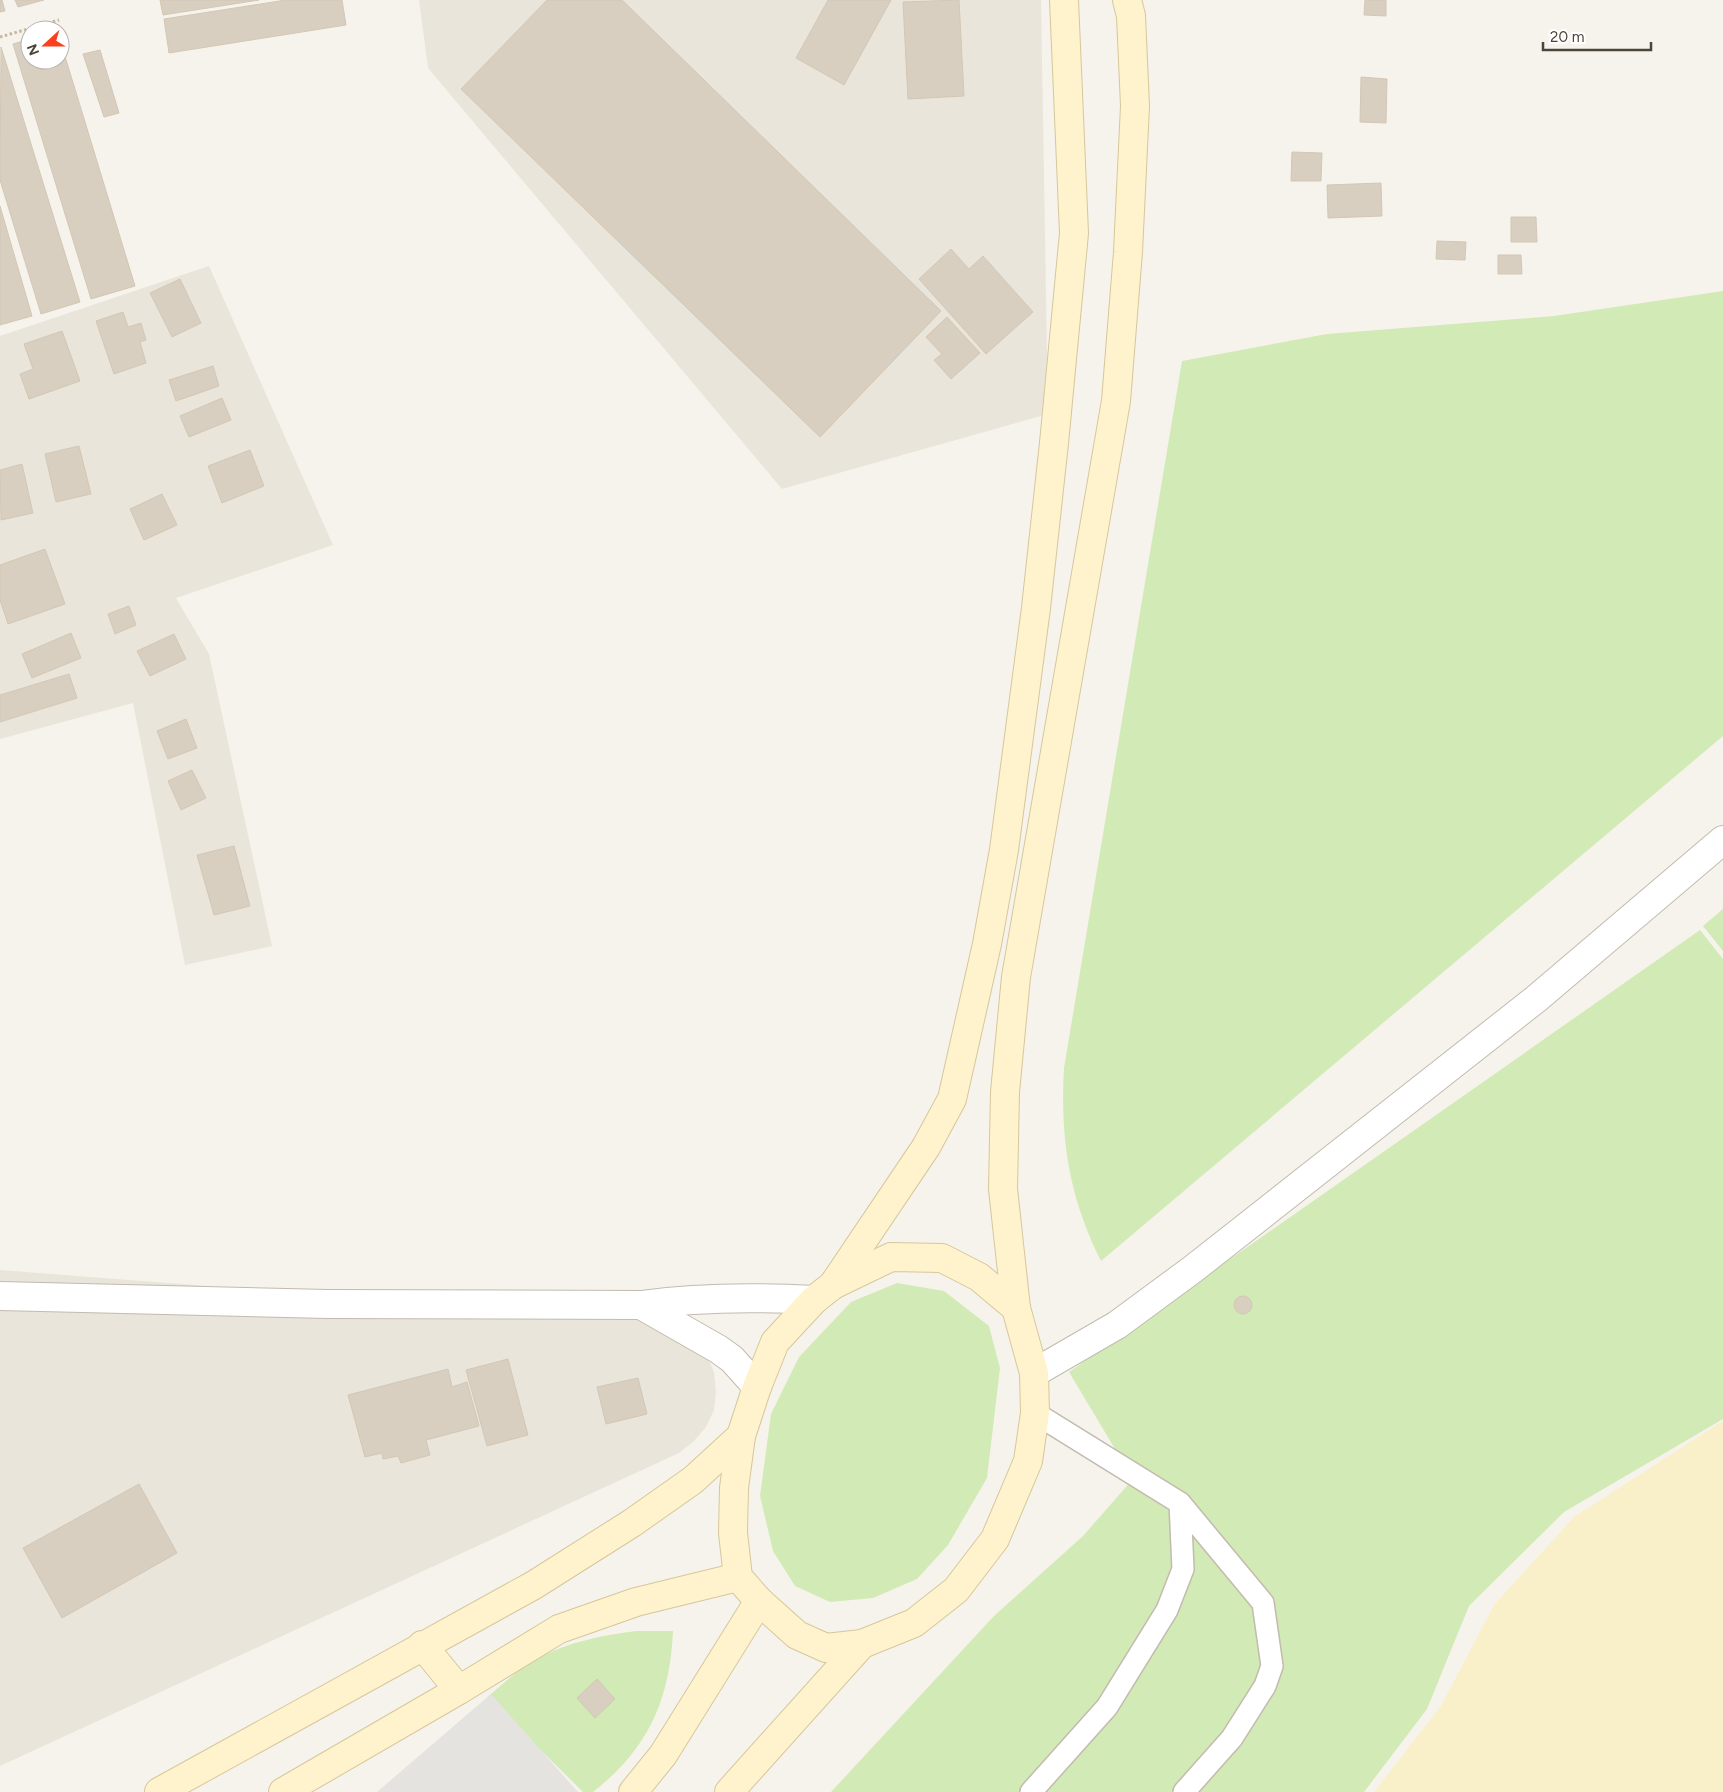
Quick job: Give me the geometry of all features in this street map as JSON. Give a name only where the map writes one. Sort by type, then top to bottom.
[{"type":"main road","points":[[1064,0],[1074,233],[1036,608],[1004,850],[987,944],[952,1099],[926,1147],[824,1293],[775,1342],[757,1387],[741,1436],[734,1488],[733,1533],[738,1577],[760,1601],[797,1635],[826,1648],[862,1644],[914,1623],[956,1590],[996,1539],[1028,1461],[1035,1413],[1034,1373],[1016,1308],[1003,1189],[1005,1092],[1016,977],[1116,401],[1128,252],[1134,106],[1131,16],[1127,0]]},
{"type":"main road","points":[[824,1293],[891,1258],[942,1258],[979,1277],[1016,1308]]},
{"type":"main road","points":[[159,1792],[184,1780],[534,1585],[632,1523],[693,1480],[741,1436]]},
{"type":"main road","points":[[283,1792],[459,1690],[559,1629],[636,1602],[738,1577]]},
{"type":"main road","points":[[633,1792],[663,1755],[760,1601]]},
{"type":"main road","points":[[729,1792],[862,1644]]},
{"type":"main road","points":[[422,1646],[459,1690]]},
{"type":"street","points":[[1034,1373],[1117,1325],[1193,1269],[1536,999],[1723,840]]},
{"type":"street","points":[[0,1296],[328,1304],[641,1305],[674,1300],[824,1293]]},
{"type":"street","points":[[641,1305],[718,1349],[732,1359],[757,1387]]},
{"type":"lane","points":[[1035,1413],[1180,1503],[1263,1603],[1272,1666],[1265,1686],[1232,1738],[1184,1792]]},
{"type":"lane","points":[[1031,1792],[1107,1707],[1167,1610],[1183,1569],[1180,1503]]},
{"type":"path","points":[[0,37],[20,31]]},
{"type":"shaded area","points":[[419,0],[1041,0],[1048,414],[782,489],[428,68]]},
{"type":"shaded area","points":[[209,266],[333,545],[176,598],[209,654],[272,946],[185,965],[133,703],[0,739],[0,336]]},
{"type":"shaded area","points":[[0,1270],[660,1321],[706,1354],[714,1372],[716,1391],[714,1410],[706,1427],[694,1441],[679,1453],[0,1766]]},
{"type":"shaded area","points":[[491,1694],[578,1792],[377,1792]]},
{"type":"green space","points":[[1723,291],[1723,736],[1101,1261],[1081,1214],[1069,1167],[1064,1119],[1064,1068],[1182,361],[1327,334],[1554,316]]},
{"type":"green space","points":[[1723,909],[1723,951],[1703,926]]},
{"type":"green space","points":[[1700,930],[1723,959],[1723,1419],[1564,1512],[1469,1606],[1427,1709],[1364,1792],[831,1792],[994,1616],[1083,1536],[1133,1479],[1069,1372]]},
{"type":"green space","points":[[897,1283],[944,1291],[989,1326],[1000,1368],[987,1478],[948,1545],[917,1579],[873,1598],[830,1602],[795,1586],[773,1551],[760,1496],[771,1414],[799,1357],[851,1302]]},
{"type":"green space","points":[[636,1631],[673,1631],[671,1656],[661,1701],[642,1740],[628,1758],[612,1776],[593,1792],[583,1792],[487,1697],[524,1667],[555,1650],[595,1638]]},
{"type":"sand","points":[[1723,1421],[1723,1792],[1374,1792],[1441,1706],[1494,1605],[1574,1517]]},
{"type":"building","points":[[0,0],[2,0],[5,11],[0,12]]},
{"type":"building","points":[[15,0],[44,0],[18,7]]},
{"type":"building","points":[[160,0],[259,0],[163,15]]},
{"type":"building","points":[[286,0],[342,0],[346,25],[169,53],[164,19]]},
{"type":"building","points":[[547,0],[622,0],[941,311],[820,437],[461,89]]},
{"type":"building","points":[[828,0],[891,0],[844,85],[796,58]]},
{"type":"building","points":[[959,0],[964,96],[908,99],[903,2]]},
{"type":"building","points":[[1365,0],[1386,0],[1386,16],[1364,15]]},
{"type":"building","points":[[20,42],[20,67],[13,44]]},
{"type":"building","points":[[1,47],[80,302],[41,314],[0,180]]},
{"type":"building","points":[[100,50],[119,113],[104,117],[83,54]]},
{"type":"building","points":[[21,70],[69,70],[135,286],[91,299]]},
{"type":"building","points":[[1361,77],[1387,79],[1386,123],[1360,122]]},
{"type":"building","points":[[1292,152],[1322,153],[1321,181],[1291,181]]},
{"type":"building","points":[[1381,183],[1382,216],[1328,218],[1327,185]]},
{"type":"building","points":[[0,206],[32,316],[0,325]]},
{"type":"building","points":[[1511,217],[1536,217],[1537,242],[1511,242]]},
{"type":"building","points":[[1437,241],[1466,242],[1465,260],[1436,259]]},
{"type":"building","points":[[951,249],[969,269],[983,256],[1033,312],[986,354],[919,279]]},
{"type":"building","points":[[1498,255],[1521,255],[1522,274],[1498,274]]},
{"type":"building","points":[[180,279],[201,323],[172,337],[150,293]]},
{"type":"building","points":[[123,312],[128,327],[141,323],[146,340],[140,342],[146,363],[114,374],[96,321]]},
{"type":"building","points":[[947,317],[980,353],[951,379],[934,360],[942,354],[926,337]]},
{"type":"building","points":[[62,331],[80,381],[29,399],[20,374],[33,369],[24,344]]},
{"type":"building","points":[[213,366],[219,386],[176,401],[169,380]]},
{"type":"building","points":[[222,398],[231,420],[189,437],[180,416]]},
{"type":"building","points":[[79,446],[91,494],[56,502],[45,454]]},
{"type":"building","points":[[250,450],[264,486],[222,503],[208,466]]},
{"type":"building","points":[[22,464],[33,513],[1,520],[0,470]]},
{"type":"building","points":[[162,494],[177,525],[144,540],[130,509]]},
{"type":"building","points":[[45,549],[65,604],[8,624],[0,600],[0,565]]},
{"type":"building","points":[[129,606],[136,625],[115,634],[108,614]]},
{"type":"building","points":[[71,633],[81,658],[32,678],[22,654]]},
{"type":"building","points":[[174,634],[186,659],[150,676],[137,651]]},
{"type":"building","points":[[69,674],[77,698],[0,722],[0,695]]},
{"type":"building","points":[[186,719],[197,748],[168,759],[157,731]]},
{"type":"building","points":[[192,770],[206,798],[181,810],[168,781]]},
{"type":"building","points":[[234,846],[250,906],[214,915],[197,855]]},
{"type":"building","points":[[1243,1296],[1249,1299],[1252,1305],[1249,1311],[1243,1314],[1237,1311],[1234,1305],[1237,1299]]},
{"type":"building","points":[[508,1359],[528,1435],[487,1446],[466,1370]]},
{"type":"building","points":[[448,1369],[452,1387],[467,1382],[479,1426],[426,1440],[430,1455],[401,1463],[398,1456],[383,1459],[382,1453],[365,1457],[348,1395]]},
{"type":"building","points":[[638,1378],[647,1414],[606,1424],[597,1387]]},
{"type":"building","points":[[139,1484],[177,1553],[62,1618],[23,1548]]},
{"type":"building","points":[[597,1679],[615,1699],[595,1718],[577,1698]]}]
